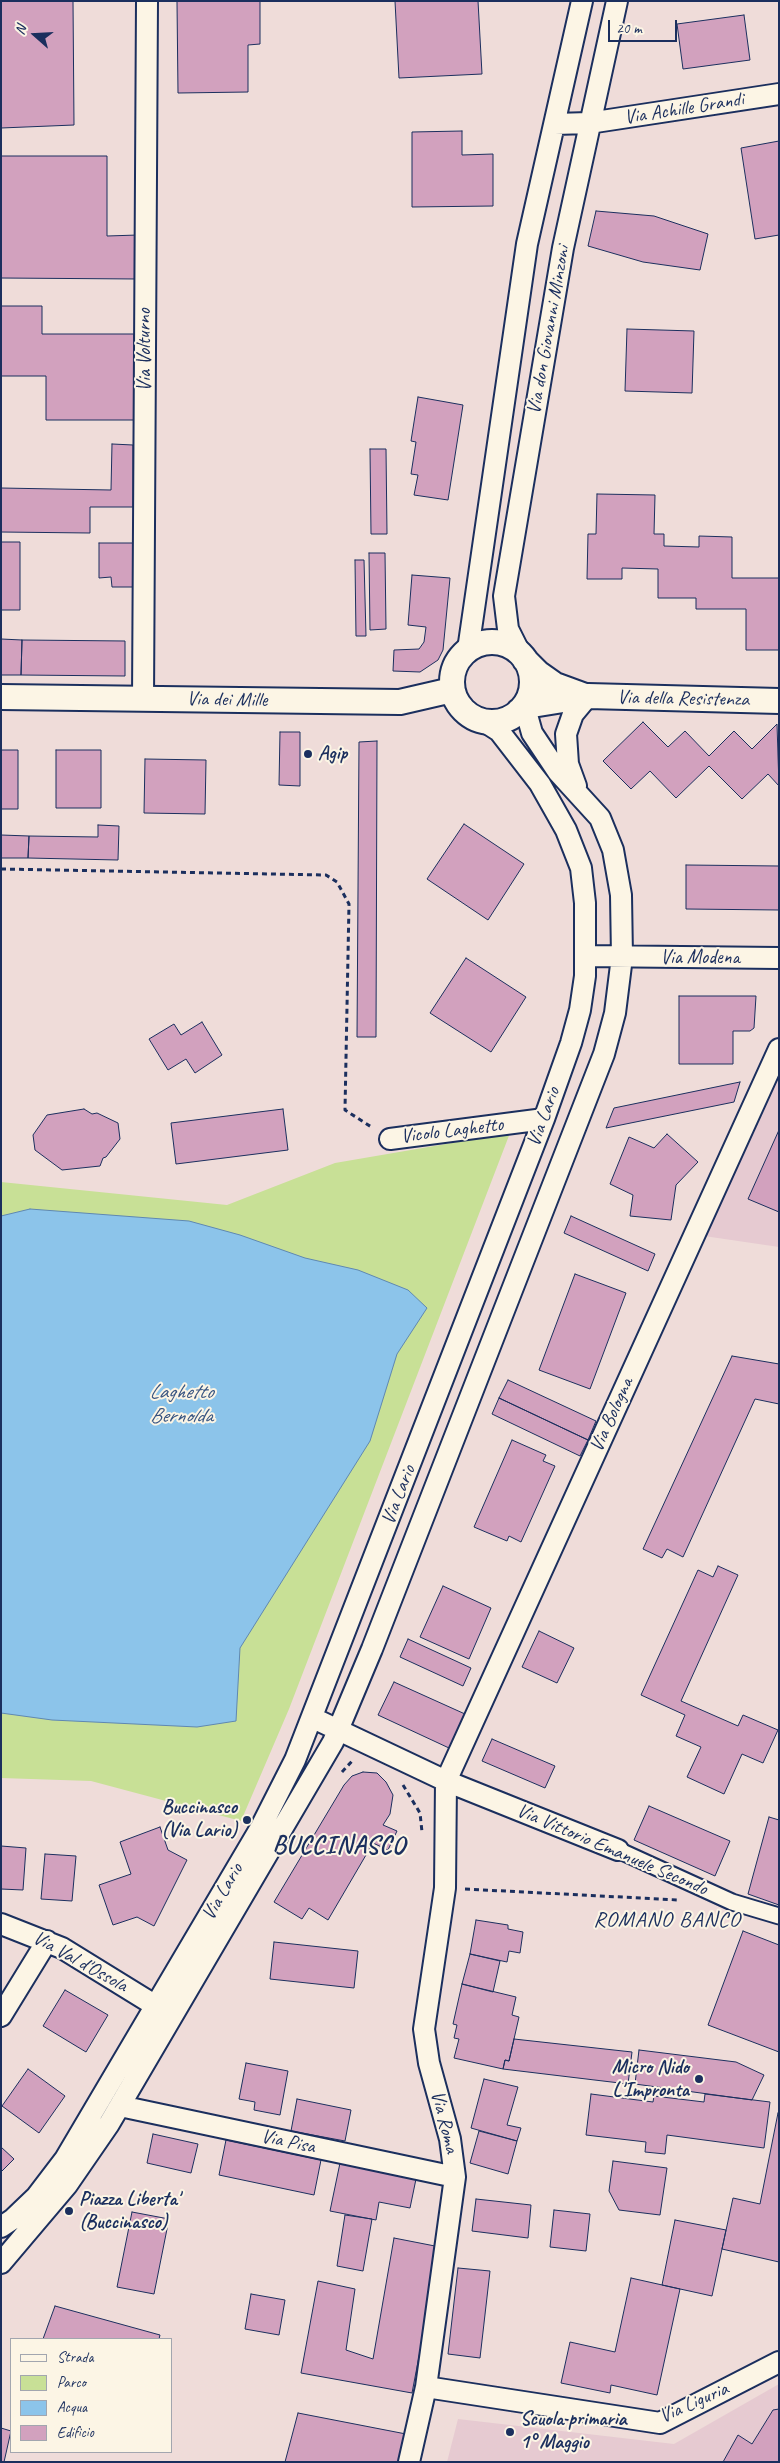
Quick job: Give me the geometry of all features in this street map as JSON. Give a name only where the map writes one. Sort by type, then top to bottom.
[{"type":"street","name":"Via Volturno","points":[[143,699],[148,1]]},
{"type":"street","name":"Via don Giovanni Minzoni","points":[[468,650],[527,244],[582,1]]},
{"type":"street","name":"Via don Giovanni Minzoni","points":[[522,657],[508,629],[504,596],[563,248],[617,1]]},
{"type":"street","name":"Via Achille Grandi","points":[[555,124],[589,124],[779,94]]},
{"type":"street","points":[[495,642],[513,648],[522,657],[530,673],[532,685],[525,705],[503,721],[485,722],[465,713],[457,702],[452,690],[452,676],[456,664],[468,650],[477,645],[495,642]]},
{"type":"street","name":"Via della Resistenza","points":[[522,657],[538,673],[555,685],[588,696]]},
{"type":"street","name":"Via dei Mille","points":[[1,697],[400,702],[452,690]]},
{"type":"street","name":"Via della Resistenza","points":[[525,705],[588,696],[779,701]]},
{"type":"street","name":"Via Lario","points":[[587,802],[570,773],[566,742],[570,720],[576,709],[588,696]]},
{"type":"street","name":"Via Lario","points":[[1,2263],[68,2185],[120,2106],[318,1771],[340,1729],[594,1082],[615,1013],[622,957],[621,895],[613,850],[600,818],[563,778],[545,755],[532,733],[525,705]]},
{"type":"street","name":"Via Lario","points":[[1,2226],[23,2210],[62,2163],[260,1827],[291,1768],[313,1718],[544,1119],[576,1025],[586,956],[583,881],[572,842],[540,784],[499,731],[485,722]]},
{"type":"street","name":"Via Modena","points":[[586,956],[779,958]]},
{"type":"street","name":"Via Bologna","points":[[446,1781],[779,1049]]},
{"type":"street","name":"Vicolo Laghetto","points":[[390,1139],[544,1119]]},
{"type":"street","name":"Via Vittorio Emanuele Secondo","points":[[313,1718],[340,1729],[446,1781],[618,1850],[732,1902],[779,1916]]},
{"type":"street","name":"Via Roma","points":[[409,2462],[426,2387],[455,2177],[450,2139],[429,2063],[424,2029],[445,1888],[446,1781]]},
{"type":"street","name":"Via Val d'Ossola","points":[[1,1924],[47,1941],[103,1972],[156,2006]]},
{"type":"street","points":[[1,2016],[47,1941]]},
{"type":"street","name":"Via Pisa","points":[[120,2106],[455,2177]]},
{"type":"street","name":"Via Liguria","points":[[426,2387],[660,2423],[779,2362]]},
{"type":"path","points":[[1,869],[326,876],[337,882],[349,904],[345,1110],[390,1139]]},
{"type":"path","points":[[318,1771],[334,1780],[354,1760],[362,1761]]},
{"type":"path","points":[[399,1779],[420,1814],[423,1840]]},
{"type":"path","points":[[445,1888],[685,1900]]},
{"type":"shaded area","points":[[779,1066],[779,1247],[704,1236]]},
{"type":"shaded area","name":"Scuola primaria 1° Maggio","points":[[779,2384],[779,2462],[447,2462],[458,2419],[674,2444]]},
{"type":"green space","name":"Laghetto Bernolda","points":[[510,1133],[289,1709],[241,1821],[91,1781],[1,1778],[1,1182],[227,1205],[335,1163]]},
{"type":"water","name":"Laghetto Bernolda","points":[[30,1209],[189,1221],[240,1235],[305,1258],[358,1270],[408,1290],[427,1308],[397,1354],[370,1441],[240,1648],[236,1721],[197,1727],[52,1720],[1,1713],[1,1216]]},
{"type":"building","points":[[1,1],[73,1],[74,125],[1,128]]},
{"type":"building","points":[[177,1],[260,1],[260,44],[248,45],[248,92],[178,93]]},
{"type":"building","points":[[395,1],[478,1],[482,74],[399,78]]},
{"type":"building","points":[[744,15],[750,60],[683,69],[677,24]]},
{"type":"building","points":[[462,131],[462,155],[493,154],[493,206],[412,207],[412,132]]},
{"type":"building","points":[[779,141],[779,235],[755,239],[741,148]]},
{"type":"building","points":[[1,156],[107,156],[107,236],[138,235],[138,279],[1,278]]},
{"type":"building","points":[[596,211],[654,216],[708,234],[700,270],[643,262],[588,246]]},
{"type":"building","points":[[1,306],[42,306],[42,334],[134,334],[134,420],[46,420],[46,376],[1,376]]},
{"type":"building","points":[[627,329],[694,331],[692,393],[625,391]]},
{"type":"building","points":[[418,397],[463,405],[448,500],[414,495],[418,475],[411,474],[416,442],[411,441]]},
{"type":"building","points":[[112,444],[133,445],[133,507],[90,507],[90,533],[1,532],[1,488],[111,490]]},
{"type":"building","points":[[370,449],[386,449],[387,534],[371,534]]},
{"type":"building","points":[[597,494],[655,495],[654,534],[664,534],[664,546],[699,547],[699,536],[732,537],[732,578],[779,578],[779,650],[746,650],[746,609],[696,609],[696,598],[658,598],[658,569],[622,568],[622,579],[587,579],[588,534],[596,534]]},
{"type":"building","points":[[1,542],[20,542],[20,610],[1,610]]},
{"type":"building","points":[[99,543],[137,543],[138,587],[112,587],[111,577],[99,578]]},
{"type":"building","points":[[369,553],[385,553],[386,629],[370,630]]},
{"type":"building","points":[[355,560],[364,560],[366,636],[356,636]]},
{"type":"building","points":[[412,575],[450,578],[443,650],[438,660],[420,672],[393,671],[394,650],[419,649],[424,642],[426,627],[408,625]]},
{"type":"building","points":[[1,639],[22,640],[21,675],[1,675]]},
{"type":"building","points":[[22,640],[125,641],[125,676],[21,675]]},
{"type":"building","points":[[643,722],[668,747],[685,731],[709,756],[734,731],[752,749],[777,724],[779,786],[768,774],[742,799],[709,766],[676,798],[650,771],[631,789],[603,761]]},
{"type":"building","points":[[280,732],[300,732],[300,786],[279,785]]},
{"type":"building","points":[[377,741],[376,1037],[357,1037],[359,742]]},
{"type":"building","points":[[1,750],[18,750],[18,809],[1,809]]},
{"type":"building","points":[[56,750],[101,750],[101,808],[56,808]]},
{"type":"building","points":[[145,759],[206,760],[205,814],[144,813]]},
{"type":"building","points":[[464,824],[524,864],[488,920],[427,879]]},
{"type":"building","points":[[98,825],[119,826],[118,860],[28,858],[29,836],[98,837]]},
{"type":"building","points":[[1,835],[29,836],[28,858],[1,858]]},
{"type":"building","points":[[686,865],[779,866],[779,910],[686,909]]},
{"type":"building","points":[[466,958],[526,997],[491,1052],[430,1013]]},
{"type":"building","points":[[679,996],[756,996],[754,1028],[750,1031],[733,1031],[733,1064],[679,1064]]},
{"type":"building","points":[[202,1022],[222,1055],[195,1073],[186,1059],[168,1070],[149,1039],[174,1024],[181,1035]]},
{"type":"building","points":[[740,1082],[734,1102],[606,1128],[614,1108]]},
{"type":"building","points":[[84,1109],[92,1114],[97,1113],[118,1123],[120,1139],[106,1157],[103,1158],[100,1166],[62,1170],[35,1150],[33,1135],[47,1115]]},
{"type":"building","points":[[283,1109],[288,1150],[176,1164],[171,1123]]},
{"type":"building","points":[[779,1130],[779,1212],[748,1199]]},
{"type":"building","points":[[667,1134],[698,1162],[676,1185],[671,1220],[630,1216],[633,1195],[610,1184],[629,1137],[654,1148]]},
{"type":"building","points":[[571,1216],[655,1254],[648,1271],[564,1233]]},
{"type":"building","points":[[575,1274],[626,1293],[590,1389],[539,1370]]},
{"type":"building","points":[[732,1356],[779,1364],[779,1404],[755,1399],[683,1557],[667,1549],[662,1558],[643,1549]]},
{"type":"building","points":[[508,1380],[596,1421],[588,1440],[499,1398]]},
{"type":"building","points":[[499,1398],[588,1440],[580,1456],[492,1414]]},
{"type":"building","points":[[512,1440],[546,1455],[543,1461],[555,1466],[521,1542],[509,1536],[507,1541],[474,1527]]},
{"type":"building","points":[[718,1566],[738,1575],[681,1701],[738,1726],[743,1715],[778,1730],[763,1763],[742,1754],[724,1794],[687,1777],[701,1747],[676,1736],[685,1715],[641,1695],[698,1570],[713,1577]]},
{"type":"building","points":[[443,1586],[491,1608],[469,1659],[420,1637]]},
{"type":"building","points":[[539,1631],[574,1648],[557,1683],[522,1667]]},
{"type":"building","points":[[408,1639],[471,1668],[463,1686],[400,1657]]},
{"type":"building","points":[[394,1682],[465,1714],[449,1748],[378,1715]]},
{"type":"building","points":[[492,1739],[555,1766],[545,1788],[482,1761]]},
{"type":"building","points":[[363,1772],[377,1773],[386,1782],[393,1795],[390,1814],[383,1825],[397,1831],[388,1850],[373,1843],[328,1920],[309,1908],[302,1919],[274,1902],[344,1785],[352,1776]]},
{"type":"building","points":[[649,1806],[730,1841],[715,1876],[634,1840]]},
{"type":"building","points":[[769,1817],[779,1820],[779,1905],[748,1894]]},
{"type":"building","points":[[160,1827],[168,1850],[187,1860],[154,1926],[137,1917],[113,1925],[99,1885],[131,1874],[120,1842]]},
{"type":"building","points":[[1,1846],[26,1848],[23,1890],[1,1889]]},
{"type":"building","points":[[45,1854],[76,1856],[72,1901],[41,1899]]},
{"type":"building","points":[[476,1920],[508,1925],[508,1929],[523,1932],[520,1953],[509,1951],[507,1962],[470,1954]]},
{"type":"building","points":[[743,1931],[779,1945],[779,2052],[708,2025]]},
{"type":"building","points":[[274,1942],[358,1951],[354,1988],[270,1979]]},
{"type":"building","points":[[470,1954],[500,1961],[493,1992],[462,1984]]},
{"type":"building","points":[[462,1984],[516,1997],[512,2015],[519,2017],[509,2061],[505,2060],[503,2069],[454,2058],[459,2039],[454,2038],[457,2025],[453,2024]]},
{"type":"building","points":[[65,1990],[108,2015],[86,2052],[43,2026]]},
{"type":"building","points":[[514,2039],[632,2052],[628,2084],[503,2069],[505,2060],[509,2061]]},
{"type":"building","name":"Micro Nido L'Impronta","points":[[639,2050],[736,2062],[764,2075],[752,2100],[635,2084]]},
{"type":"building","points":[[246,2063],[288,2071],[280,2115],[254,2110],[255,2102],[239,2099]]},
{"type":"building","points":[[28,2069],[65,2096],[39,2133],[2,2106]]},
{"type":"building","points":[[484,2079],[518,2087],[507,2125],[521,2128],[517,2141],[471,2128]]},
{"type":"building","points":[[591,2094],[653,2102],[654,2096],[704,2102],[705,2094],[770,2102],[764,2148],[667,2135],[665,2154],[645,2152],[646,2142],[586,2135]]},
{"type":"building","points":[[297,2099],[351,2110],[345,2141],[291,2131]]},
{"type":"building","points":[[778,2113],[779,2262],[722,2249],[733,2198],[760,2204]]},
{"type":"building","points":[[479,2131],[517,2141],[508,2174],[470,2163]]},
{"type":"building","points":[[153,2134],[198,2144],[191,2173],[147,2163]]},
{"type":"building","points":[[226,2140],[321,2160],[314,2195],[219,2175]]},
{"type":"building","points":[[1,2147],[14,2159],[1,2172]]},
{"type":"building","points":[[613,2161],[667,2168],[660,2215],[619,2210],[609,2191]]},
{"type":"building","points":[[340,2163],[416,2179],[410,2208],[379,2202],[376,2220],[330,2211]]},
{"type":"building","points":[[476,2199],[531,2205],[528,2238],[472,2231]]},
{"type":"building","points":[[554,2210],[590,2214],[586,2251],[550,2247]]},
{"type":"building","points":[[132,2212],[169,2219],[154,2294],[117,2287]]},
{"type":"building","points":[[345,2215],[372,2219],[363,2271],[337,2266]]},
{"type":"building","points":[[675,2220],[726,2230],[712,2296],[662,2285]]},
{"type":"building","points":[[394,2238],[440,2247],[412,2393],[301,2373],[318,2281],[355,2289],[346,2350],[373,2359]]},
{"type":"building","points":[[458,2268],[490,2271],[480,2358],[448,2354]]},
{"type":"building","points":[[631,2278],[680,2289],[657,2395],[611,2385],[610,2393],[561,2383],[570,2342],[615,2352]]},
{"type":"building","points":[[251,2294],[285,2300],[279,2335],[245,2329]]},
{"type":"building","points":[[55,2306],[160,2335],[159,2338],[43,2338]]},
{"type":"building","points":[[779,2409],[779,2462],[723,2462],[738,2435],[752,2444],[773,2410]]},
{"type":"building","points":[[298,2413],[406,2434],[400,2462],[285,2462]]},
{"type":"building","points":[[1,2428],[10,2431],[10,2435],[4,2462],[1,2462]]},
{"type":"place","name":"Agip","points":[[308,754]]},
{"type":"place","name":"Buccinasco (Via Lario)","points":[[247,1820]]},
{"type":"place","name":"Micro Nido L'Impronta","points":[[699,2079]]},
{"type":"place","name":"Piazza Liberta' (Buccinasco)","points":[[69,2211]]},
{"type":"place","name":"Scuola primaria 1° Maggio","points":[[510,2432]]},
{"type":"district","name":"BUCCINASCO","points":[[339,1846]]},
{"type":"district","name":"ROMANO BANCO","points":[[667,1920]]}]
